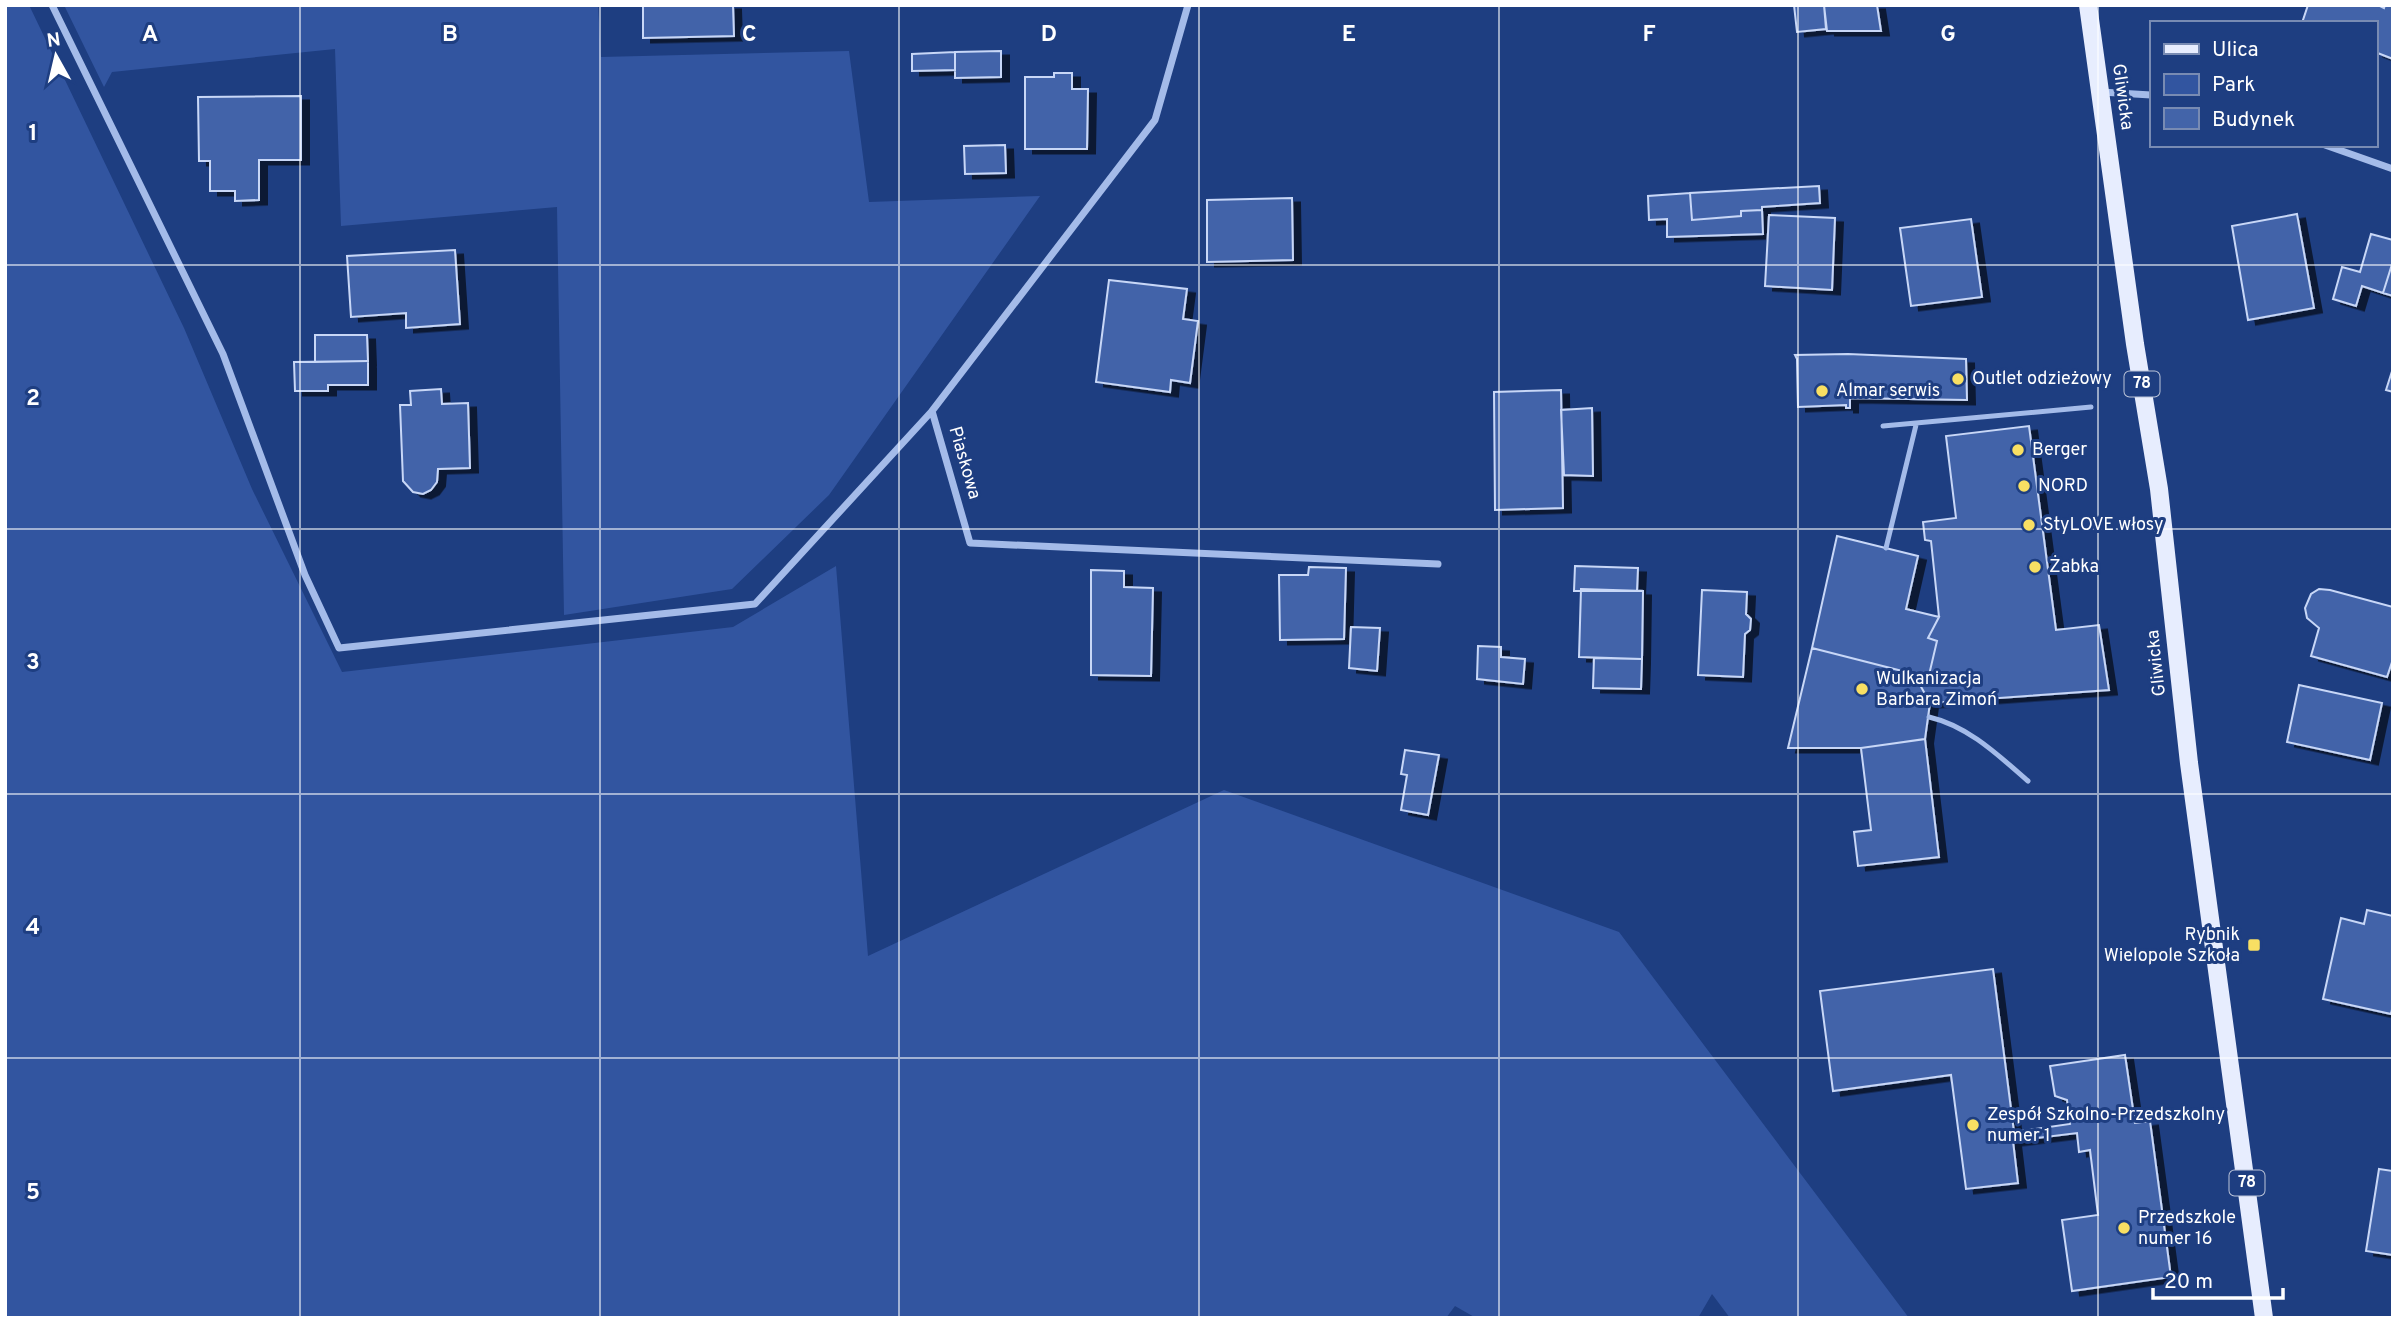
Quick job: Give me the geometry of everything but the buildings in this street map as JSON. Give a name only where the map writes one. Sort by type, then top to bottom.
[{"type":"main road","name":"Gliwicka","points":[[2088,5],[2159,489],[2189,763],[2264,1318]]},
{"type":"street","points":[[52,5],[223,354],[305,575],[339,648],[755,604],[932,411]]},
{"type":"street","name":"Piaskowa","points":[[1188,5],[1155,120],[932,411],[970,543],[1437,564]]},
{"type":"street","points":[[2101,92],[2150,95]]},
{"type":"street","points":[[2331,147],[2393,169]]},
{"type":"lane","points":[[1883,426],[2091,407]]},
{"type":"lane","points":[[1886,548],[1916,425]]},
{"type":"lane","points":[[1929,717],[1943,720],[1984,744],[2028,781]]},
{"type":"green space","points":[[5,5],[29,5],[184,328],[252,489],[342,672],[733,627],[836,566],[868,956],[1224,790],[1619,932],[1909,1318],[1730,1318],[1712,1294],[1698,1318],[1476,1318],[1455,1306],[1446,1318],[5,1318]]},
{"type":"green space","points":[[64,5],[598,5],[601,57],[849,51],[869,202],[1040,196],[829,495],[732,589],[564,615],[557,207],[341,226],[335,49],[112,72],[104,87]]},
{"type":"place","name":"Outlet odzieżowy","points":[[1958,379]]},
{"type":"place","name":"Almar serwis","points":[[1822,391]]},
{"type":"place","name":"Berger","points":[[2018,450]]},
{"type":"place","name":"NORD","points":[[2024,486]]},
{"type":"place","name":"StyLOVE włosy","points":[[2029,525]]},
{"type":"place","name":"Żabka","points":[[2035,567]]},
{"type":"place","name":"Wulkanizacja Barbara Zimoń","points":[[1862,689]]},
{"type":"place","name":"Rybnik Wielopole Szkoła","points":[[2254,945]]},
{"type":"place","name":"Zespół Szkolno-Przedszkolny numer 1","points":[[1973,1125]]},
{"type":"place","name":"Przedszkole numer 16","points":[[2124,1228]]}]
